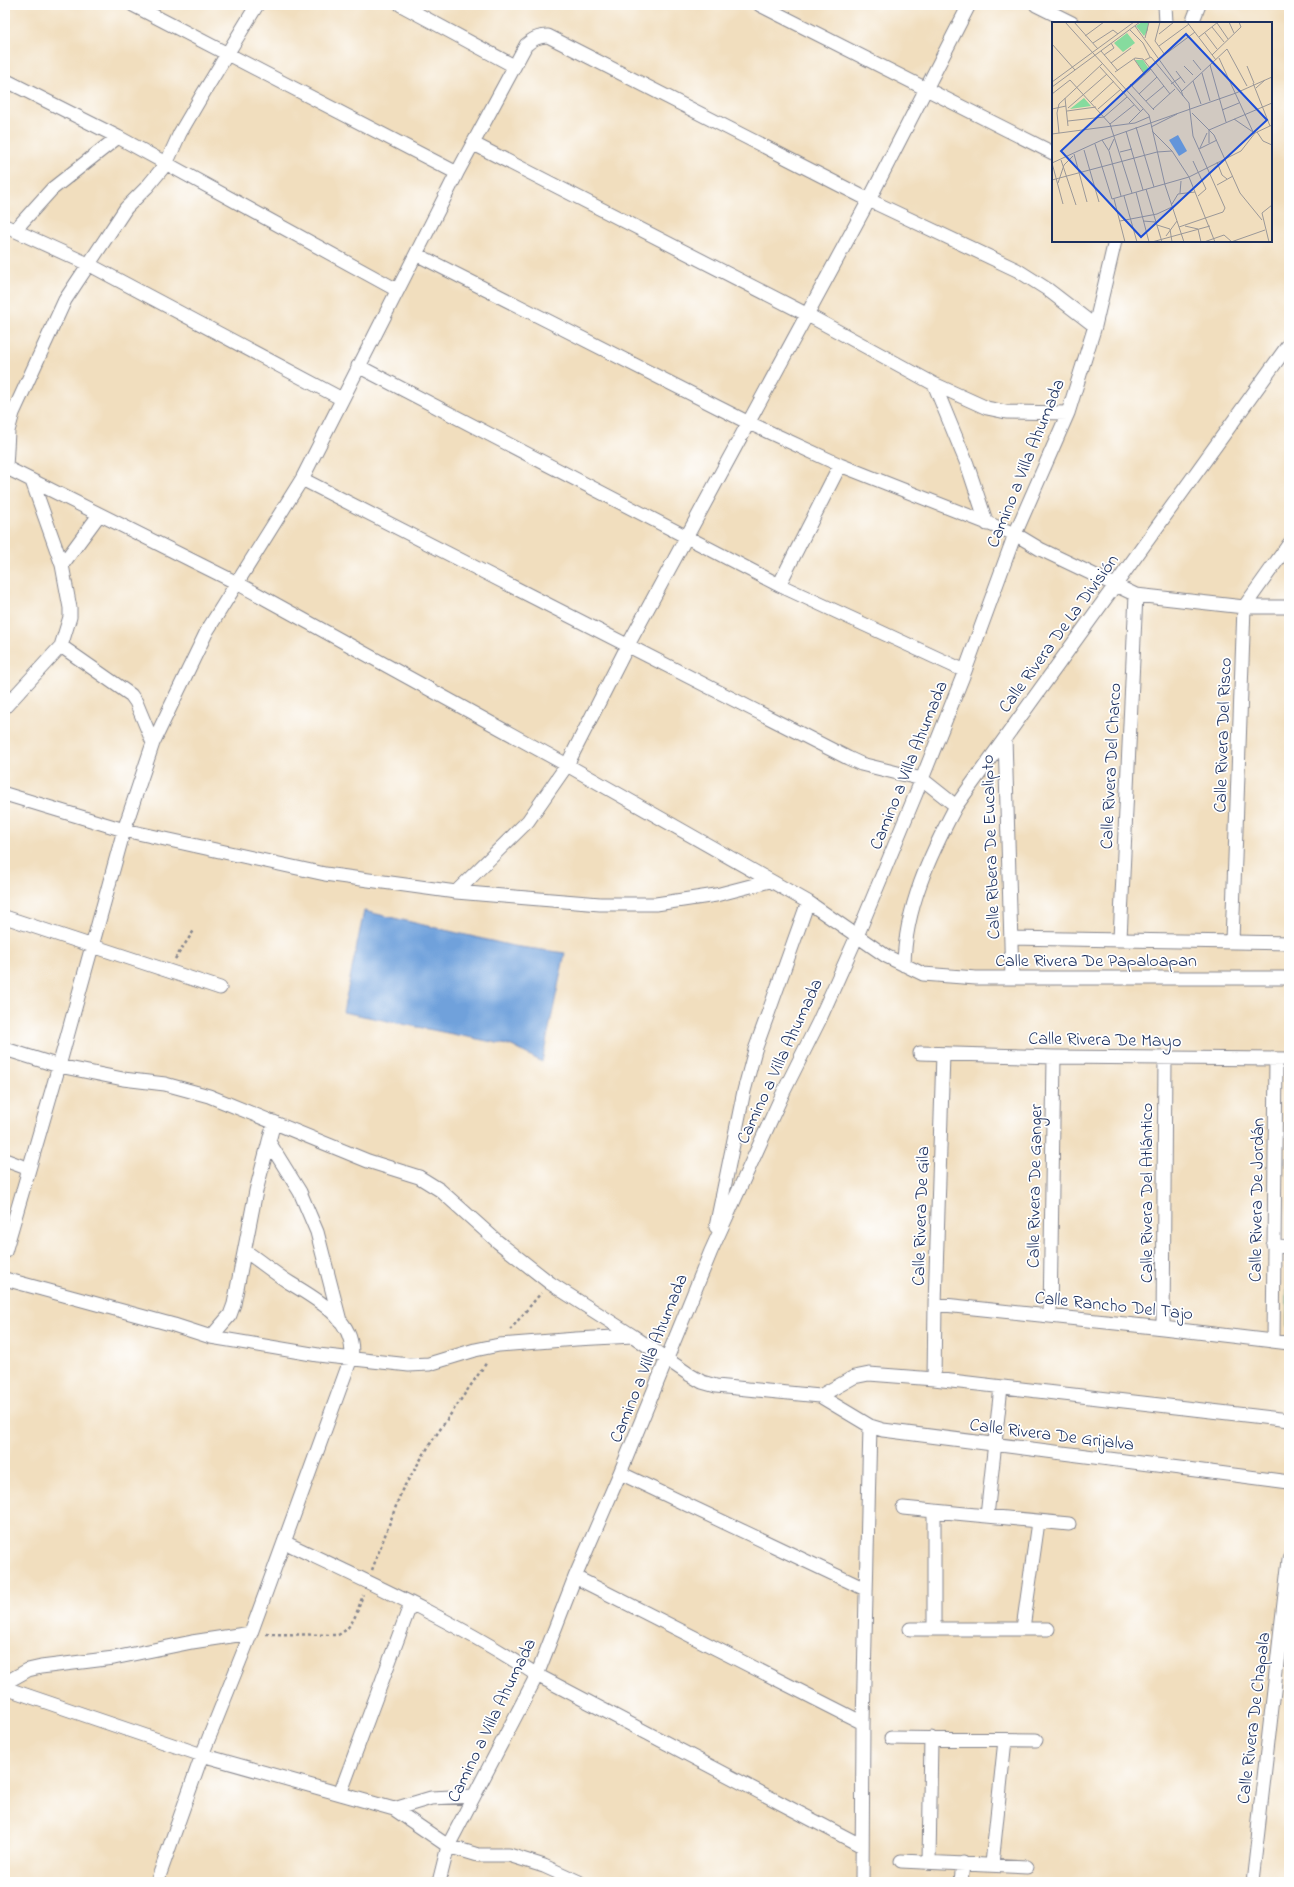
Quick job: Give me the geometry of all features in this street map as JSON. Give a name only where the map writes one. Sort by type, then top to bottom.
[{"type":"street","points":[[133,5],[458,173]]},
{"type":"street","points":[[6,467],[8,431],[13,413],[65,300],[126,208],[147,187],[166,164],[180,133],[257,5]]},
{"type":"street","points":[[402,5],[514,66]]},
{"type":"street","points":[[760,5],[1052,152]]},
{"type":"street","points":[[456,892],[528,820],[568,765],[628,645],[868,200],[969,5]]},
{"type":"street","points":[[1036,5],[1070,22]]},
{"type":"street","points":[[1165,5],[1166,22]]},
{"type":"street","points":[[1192,22],[1199,5]]},
{"type":"street","points":[[5,1252],[59,1066],[124,830],[153,743],[207,631],[302,478],[397,290],[514,66],[526,45],[532,39],[540,36],[548,36],[868,200],[1017,270],[1047,289],[1095,326]]},
{"type":"street","points":[[5,80],[118,137],[397,290]]},
{"type":"street","points":[[118,137],[52,189],[10,228],[88,264],[342,399]]},
{"type":"street","points":[[474,144],[806,314],[934,384],[987,408],[1006,412],[1068,413]]},
{"type":"street","name":"Camino a Villa Ahumada","points":[[439,1882],[448,1846],[537,1675],[575,1577],[668,1360],[711,1251],[857,936],[922,779],[965,671],[1015,534],[1068,413],[1095,326],[1115,242]]},
{"type":"street","points":[[416,254],[747,422],[840,465],[1015,534],[1040,549],[1116,584],[1136,595],[1244,607],[1289,607]]},
{"type":"street","name":"Calle Rivera De La División","points":[[904,965],[905,944],[911,913],[938,841],[956,806],[1289,344]]},
{"type":"street","points":[[358,366],[779,586],[965,671]]},
{"type":"street","points":[[934,384],[967,464],[987,524]]},
{"type":"street","points":[[779,586],[840,465]]},
{"type":"street","name":"Calle Rivera De Papaloapan","points":[[6,467],[237,583],[568,765],[770,882],[808,902],[886,956],[923,974],[953,978],[1289,978]]},
{"type":"street","points":[[302,478],[848,758],[861,764],[922,779],[956,806]]},
{"type":"street","points":[[5,707],[61,646],[70,617],[70,608],[62,565],[32,481]]},
{"type":"street","points":[[62,565],[100,515]]},
{"type":"street","points":[[1244,607],[1289,544]]},
{"type":"street","name":"Calle Rivera Del Charco","points":[[1120,939],[1136,595]]},
{"type":"street","name":"Calle Rivera Del Risco","points":[[1232,941],[1244,607]]},
{"type":"street","points":[[61,646],[131,695],[136,702],[153,743]]},
{"type":"street","name":"Calle Ribera De Eucalipto","points":[[1005,738],[1012,978]]},
{"type":"street","points":[[5,794],[124,830],[325,874],[456,892],[600,904],[656,904],[716,895],[770,882]]},
{"type":"street","points":[[711,1251],[744,1091],[755,1050],[808,902]]},
{"type":"street","points":[[5,917],[220,988]]},
{"type":"street","points":[[1011,938],[1289,943]]},
{"type":"street","points":[[5,1049],[59,1066],[123,1079],[165,1084],[209,1096],[368,1161],[419,1177],[429,1182],[550,1283],[702,1382],[716,1386],[820,1396],[854,1377],[868,1374],[934,1379],[1289,1420]]},
{"type":"street","name":"Calle Rivera De Mayo","points":[[920,1053],[1054,1057],[1289,1059]]},
{"type":"street","name":"Calle Rivera De Gila","points":[[934,1379],[943,1054]]},
{"type":"street","name":"Calle Rivera De Ganger","points":[[1050,1316],[1054,1057]]},
{"type":"street","name":"Calle Rivera Del Atlántico","points":[[1163,1328],[1165,1058]]},
{"type":"street","name":"Calle Rivera De Jordán","points":[[1272,1341],[1276,1059]]},
{"type":"street","points":[[211,1337],[230,1315],[234,1304],[256,1191],[274,1122]]},
{"type":"street","points":[[268,1142],[300,1192],[318,1232],[340,1320]]},
{"type":"street","points":[[5,1160],[29,1169]]},
{"type":"street","points":[[1273,1245],[1289,1247]]},
{"type":"street","points":[[157,1882],[202,1755],[251,1633],[351,1358],[353,1347],[352,1339],[340,1320],[317,1299],[289,1282],[245,1251]]},
{"type":"street","points":[[5,1279],[174,1325],[211,1337],[275,1349],[409,1365],[429,1364],[475,1350],[498,1345],[633,1336]]},
{"type":"street","name":"Calle Rancho Del Tajo","points":[[935,1304],[1289,1343]]},
{"type":"street","points":[[987,1516],[1001,1387]]},
{"type":"street","name":"Calle Rivera De Grijalva","points":[[820,1396],[870,1426],[882,1430],[994,1446],[1289,1482]]},
{"type":"street","points":[[862,1882],[863,1723],[870,1426]]},
{"type":"street","points":[[620,1474],[866,1589]]},
{"type":"street","points":[[903,1508],[1069,1524]]},
{"type":"street","points":[[934,1511],[934,1628]]},
{"type":"street","points":[[1023,1628],[1038,1522]]},
{"type":"street","points":[[284,1542],[411,1603],[499,1650],[537,1675],[862,1846]]},
{"type":"street","name":"Calle Rivera De Chapala","points":[[1252,1882],[1289,1559]]},
{"type":"street","points":[[575,1577],[863,1723]]},
{"type":"street","points":[[340,1794],[411,1603]]},
{"type":"street","points":[[910,1629],[1048,1629]]},
{"type":"street","points":[[5,1683],[28,1670],[41,1666],[114,1658],[192,1642],[251,1633]]},
{"type":"street","points":[[5,1688],[202,1755],[394,1809],[448,1846],[478,1855],[509,1855],[544,1866],[579,1882]]},
{"type":"street","points":[[891,1738],[1036,1740]]},
{"type":"street","points":[[929,1862],[931,1738]]},
{"type":"street","points":[[992,1864],[1005,1740]]},
{"type":"street","points":[[394,1809],[431,1798],[473,1796]]},
{"type":"street","points":[[901,1861],[963,1862],[1027,1867]]},
{"type":"street","points":[[961,1882],[963,1862]]},
{"type":"path","points":[[166,970],[195,929]]},
{"type":"path","points":[[251,1633],[338,1635],[346,1631],[353,1622],[402,1490],[432,1441],[498,1345],[550,1283]]},
{"type":"green space","points":[[1289,1266],[1289,1327],[1287,1326],[1287,1268]]},
{"type":"water","points":[[364,911],[513,946],[565,953],[542,1062],[512,1046],[343,1012]]}]
